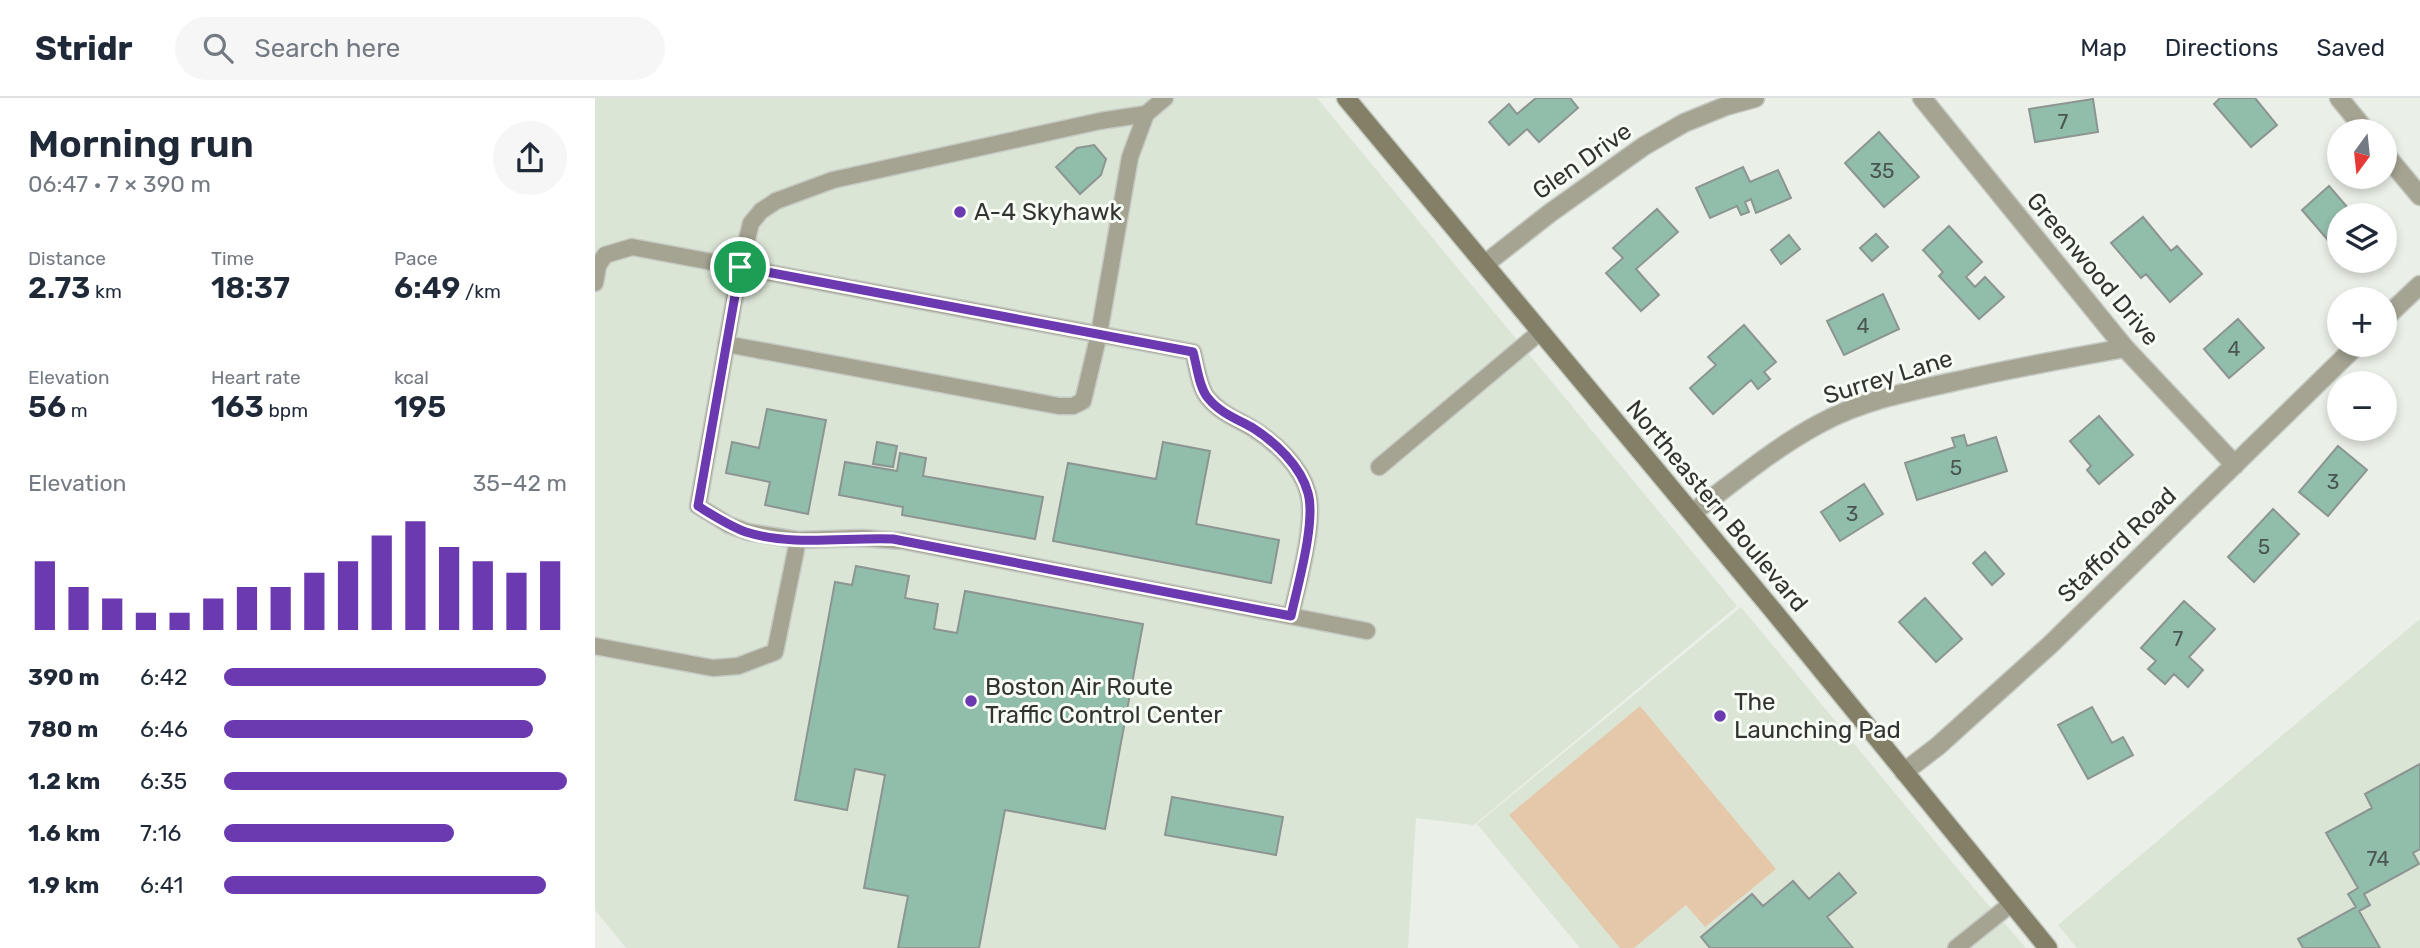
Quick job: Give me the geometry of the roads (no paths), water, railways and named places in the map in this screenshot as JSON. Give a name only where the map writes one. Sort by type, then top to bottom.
[{"type":"street","name":"Northeastern Boulevard","points":[[1346,98],[1692,513],[2048,948]]},
{"type":"street","name":"Glen Drive","points":[[1485,264],[1550,213],[1644,146],[1684,123],[1725,106],[1755,98]]},
{"type":"street","name":"Greenwood Drive","points":[[1921,98],[2125,348],[2235,465]]},
{"type":"street","points":[[2339,98],[2356,119]]},
{"type":"street","points":[[2397,168],[2420,195]]},
{"type":"street","points":[[2397,307],[2420,285]]},
{"type":"street","name":"Surrey Lane","points":[[1692,513],[1781,448],[1819,424],[1858,407],[1912,390],[2027,365],[2125,348]]},
{"type":"street","name":"Stafford Road","points":[[1903,772],[1938,746],[2050,645],[2345,357]]},
{"type":"lane","points":[[1165,98],[1146,114],[1054,131],[833,180],[803,189],[761,211],[751,223],[740,267],[698,506],[729,525],[748,532],[798,540],[893,539],[1367,631]]},
{"type":"lane","points":[[726,344],[1046,403],[1073,405],[1083,401],[1098,334],[1126,175],[1146,114]]},
{"type":"lane","points":[[595,283],[598,266],[605,255],[632,247],[1193,352],[1206,397],[1220,410],[1253,428],[1280,450],[1299,473],[1308,493],[1306,541],[1291,616]]},
{"type":"lane","points":[[1379,467],[1540,332]]},
{"type":"lane","points":[[595,646],[713,668],[738,666],[775,652],[798,540]]},
{"type":"lane","points":[[1956,948],[2011,904]]},
{"type":"place","name":"A-4 Skyhawk","points":[[960,212]]},
{"type":"place","name":"Boston Air Route Traffic Control Center","points":[[971,701]]},
{"type":"place","name":"The Launching Pad","points":[[1720,716]]}]
